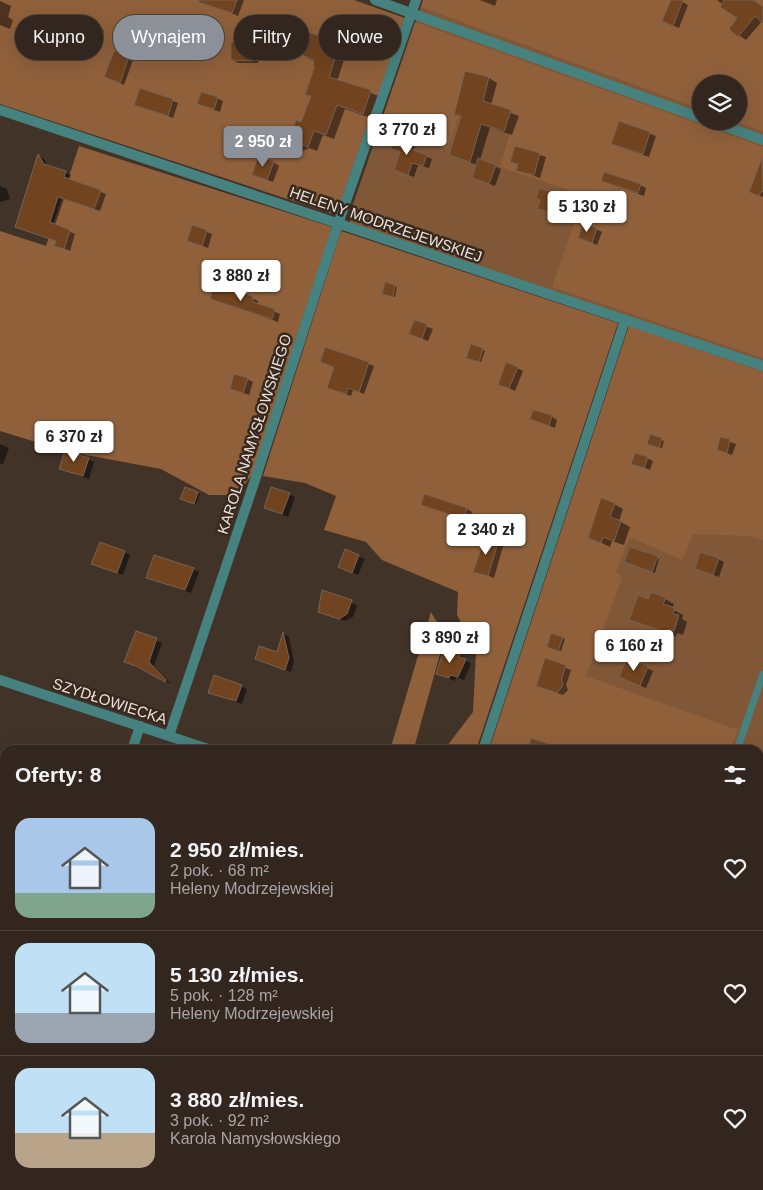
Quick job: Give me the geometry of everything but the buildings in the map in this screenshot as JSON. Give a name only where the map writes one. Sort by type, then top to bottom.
[{"type":"street","points":[[375,0],[692,115]]},
{"type":"street","name":"KAROLA NAMYSŁOWSKIEGO","points":[[169,736],[338,224],[416,0]]},
{"type":"street","name":"HELENY MODRZEJEWSKIEJ","points":[[0,110],[763,366]]},
{"type":"street","points":[[736,130],[763,140]]},
{"type":"street","points":[[485,745],[625,320]]},
{"type":"street","name":"SZYDŁOWIECKA","points":[[0,680],[196,745]]},
{"type":"street","points":[[134,745],[140,726]]},
{"type":"lane","points":[[739,745],[763,674]]},
{"type":"shaded area","points":[[0,0],[354,0],[396,15],[319,15],[319,60],[390,60],[336,215],[0,104]]},
{"type":"shaded area","points":[[423,0],[763,0],[763,745],[491,745],[629,326],[350,223],[349,216]]},
{"type":"shaded area","points":[[423,0],[763,0],[763,131],[747,125],[747,75],[692,75],[692,106],[421,7]]},
{"type":"shaded area","points":[[401,17],[405,18],[401,29]]},
{"type":"shaded area","points":[[415,22],[692,121],[692,130],[716,130],[763,147],[763,358],[552,287],[584,195],[500,167],[510,132],[458,118],[448,149],[379,128]]},
{"type":"shaded area","points":[[79,146],[332,227],[252,475],[236,495],[209,495],[161,469],[65,451],[0,431],[0,231],[46,246]]},
{"type":"shaded area","points":[[341,231],[618,323],[478,745],[448,745],[473,712],[476,651],[457,615],[458,592],[382,560],[366,542],[324,530],[336,496],[305,483],[263,476]]},
{"type":"shaded area","points":[[629,326],[763,372],[763,540],[748,536],[693,534],[682,560],[630,537],[616,572],[622,578],[586,676],[738,730],[732,745],[491,745]]},
{"type":"shaded area","points":[[431,612],[445,636],[415,745],[391,745]]}]
